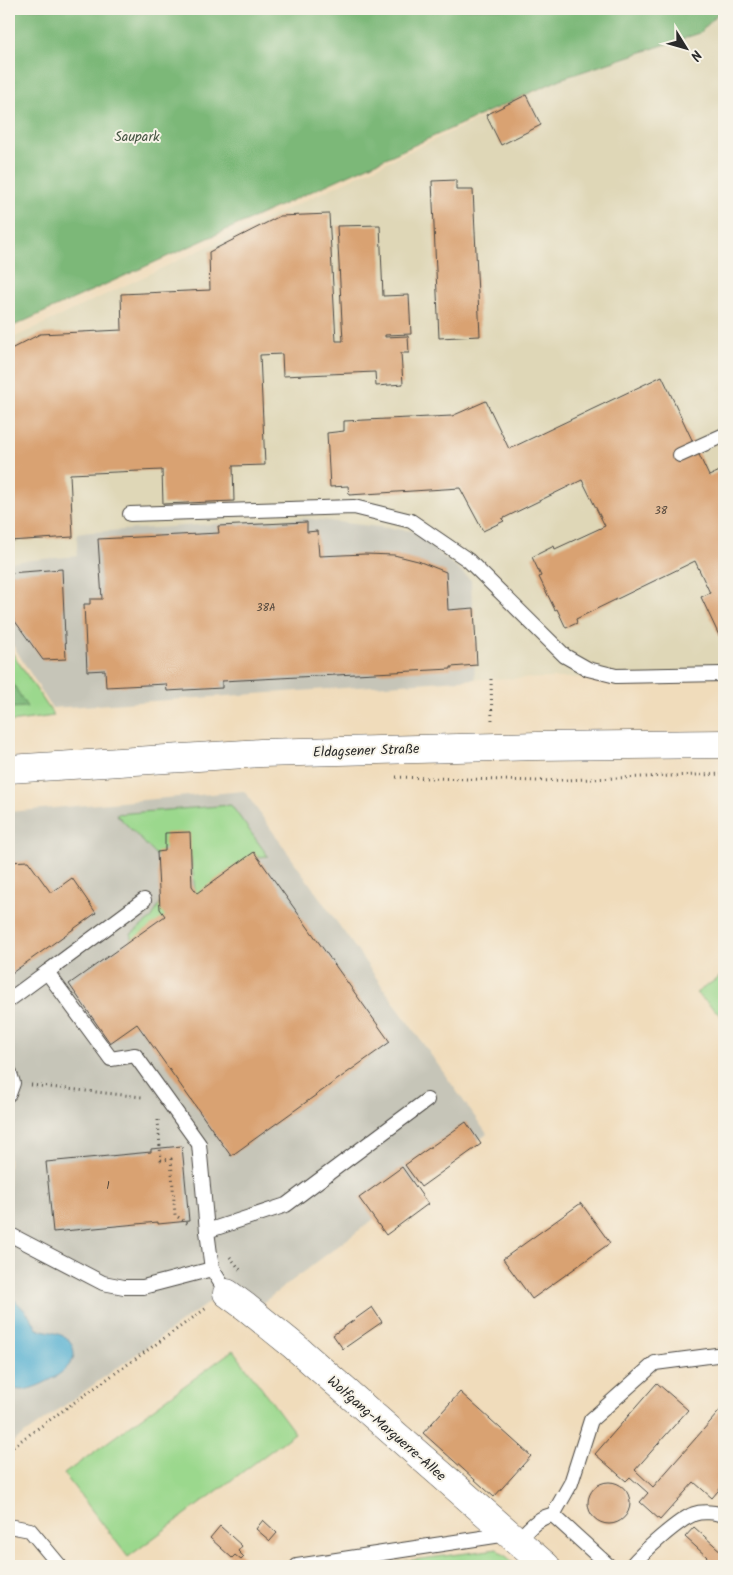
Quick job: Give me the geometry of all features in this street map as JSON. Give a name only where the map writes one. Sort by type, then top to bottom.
[{"type":"main road","name":"Eldagsener Straße","points":[[9,770],[261,753],[537,746],[724,744]]},
{"type":"main road","name":"Wolfgang-Marguerre-Allee","points":[[227,1293],[294,1346],[546,1566]]},
{"type":"lane","points":[[680,455],[724,435]]},
{"type":"lane","points":[[130,514],[354,506],[412,521],[468,560],[565,656],[588,669],[616,676],[724,674]]},
{"type":"lane","points":[[9,1000],[144,900]]},
{"type":"lane","points":[[47,972],[111,1059],[135,1055],[162,1100],[200,1144],[206,1231],[212,1269],[227,1293]]},
{"type":"lane","points":[[206,1231],[286,1205],[427,1100]]},
{"type":"lane","points":[[9,1234],[104,1283],[124,1287],[143,1287],[212,1269]]},
{"type":"lane","points":[[553,1515],[571,1483],[592,1420],[655,1363],[724,1354]]},
{"type":"lane","points":[[630,1566],[684,1519],[696,1513],[719,1513],[724,1516]]},
{"type":"lane","points":[[297,1566],[513,1537],[545,1516],[553,1515],[609,1566]]},
{"type":"lane","points":[[9,1526],[30,1530],[60,1566]]},
{"type":"path","points":[[390,777],[537,780],[724,774]]},
{"type":"path","points":[[10,1082],[162,1100],[162,1160],[171,1159],[176,1215]]},
{"type":"path","points":[[9,1449],[227,1293]]},
{"type":"shaded area","points":[[724,9],[724,676],[475,679],[471,580],[413,531],[304,518],[78,533],[77,556],[9,562],[9,340],[563,78],[699,33]]},
{"type":"shaded area","points":[[304,518],[413,531],[471,580],[475,679],[52,708],[9,639],[9,562],[77,556],[77,533]]},
{"type":"shaded area","points":[[244,791],[487,1134],[257,1307],[229,1288],[9,1445],[9,812]]},
{"type":"green space","name":"Saupark","points":[[9,9],[722,9],[700,33],[563,78],[9,328]]},
{"type":"green space","points":[[9,648],[54,716],[9,722]]},
{"type":"green space","points":[[9,677],[27,707],[9,708]]},
{"type":"green space","points":[[231,805],[268,856],[250,858],[131,944],[131,934],[152,918],[162,899],[195,890],[189,843],[164,848],[157,856],[116,814]]},
{"type":"green space","points":[[724,974],[724,1018],[696,993]]},
{"type":"green space","points":[[233,1350],[295,1433],[128,1557],[64,1474]]},
{"type":"green space","points":[[497,1549],[518,1566],[368,1566]]},
{"type":"water","points":[[9,1294],[31,1317],[37,1329],[67,1338],[73,1348],[74,1355],[71,1363],[65,1369],[49,1381],[24,1390],[9,1389]]},
{"type":"building","points":[[526,95],[541,125],[501,145],[486,115]]},
{"type":"building","points":[[456,180],[456,190],[473,190],[480,336],[439,338],[432,181]]},
{"type":"building","points":[[329,214],[336,341],[343,341],[337,226],[380,225],[383,296],[409,295],[411,334],[385,335],[385,337],[408,336],[409,353],[401,353],[403,384],[376,386],[375,372],[283,376],[282,354],[260,355],[265,465],[233,466],[234,501],[163,504],[162,470],[70,474],[73,537],[9,541],[9,350],[40,334],[122,330],[121,294],[210,290],[209,252],[280,216]]},
{"type":"building","points":[[662,376],[709,476],[724,469],[724,646],[701,597],[710,593],[695,561],[576,619],[577,623],[566,628],[539,577],[541,576],[532,557],[554,546],[555,549],[605,526],[582,480],[502,519],[504,521],[483,531],[460,488],[349,495],[348,486],[330,487],[327,433],[344,431],[344,421],[452,416],[486,401],[509,449]]},
{"type":"building","points":[[307,522],[307,532],[317,531],[319,556],[394,555],[418,561],[446,572],[448,610],[474,608],[477,665],[451,667],[451,669],[222,681],[222,688],[167,691],[166,684],[106,687],[105,670],[87,671],[84,604],[90,604],[90,599],[102,599],[98,539],[219,533],[218,526]]},
{"type":"building","points":[[62,569],[66,659],[43,660],[9,613],[9,573]]},
{"type":"building","points":[[190,832],[192,886],[197,893],[254,852],[390,1042],[231,1156],[137,1024],[110,1043],[69,984],[165,916],[160,909],[157,852],[165,851],[165,833]]},
{"type":"building","points":[[28,861],[51,893],[72,878],[96,913],[9,975],[9,862]]},
{"type":"building","points":[[466,1122],[481,1144],[421,1187],[405,1165]]},
{"type":"building","points":[[182,1146],[189,1221],[158,1224],[158,1222],[53,1232],[46,1162],[151,1152],[151,1149]]},
{"type":"building","points":[[402,1167],[428,1204],[386,1235],[359,1198]]},
{"type":"building","points":[[581,1203],[610,1243],[532,1299],[503,1259]]},
{"type":"building","points":[[372,1307],[382,1322],[343,1349],[333,1335]]},
{"type":"building","points":[[657,1383],[688,1410],[635,1470],[653,1487],[724,1406],[724,1484],[712,1498],[694,1482],[660,1520],[640,1502],[648,1493],[630,1477],[626,1481],[595,1454]]},
{"type":"building","points":[[460,1392],[531,1456],[494,1497],[423,1433]]},
{"type":"building","points":[[609,1482],[624,1488],[630,1503],[624,1518],[609,1524],[594,1518],[588,1503],[594,1488]]},
{"type":"building","points":[[263,1520],[277,1533],[270,1541],[256,1529]]},
{"type":"building","points":[[220,1526],[242,1546],[238,1551],[244,1557],[241,1560],[235,1555],[232,1558],[210,1538]]},
{"type":"building","points":[[694,1527],[724,1554],[724,1566],[717,1566],[685,1537]]}]
